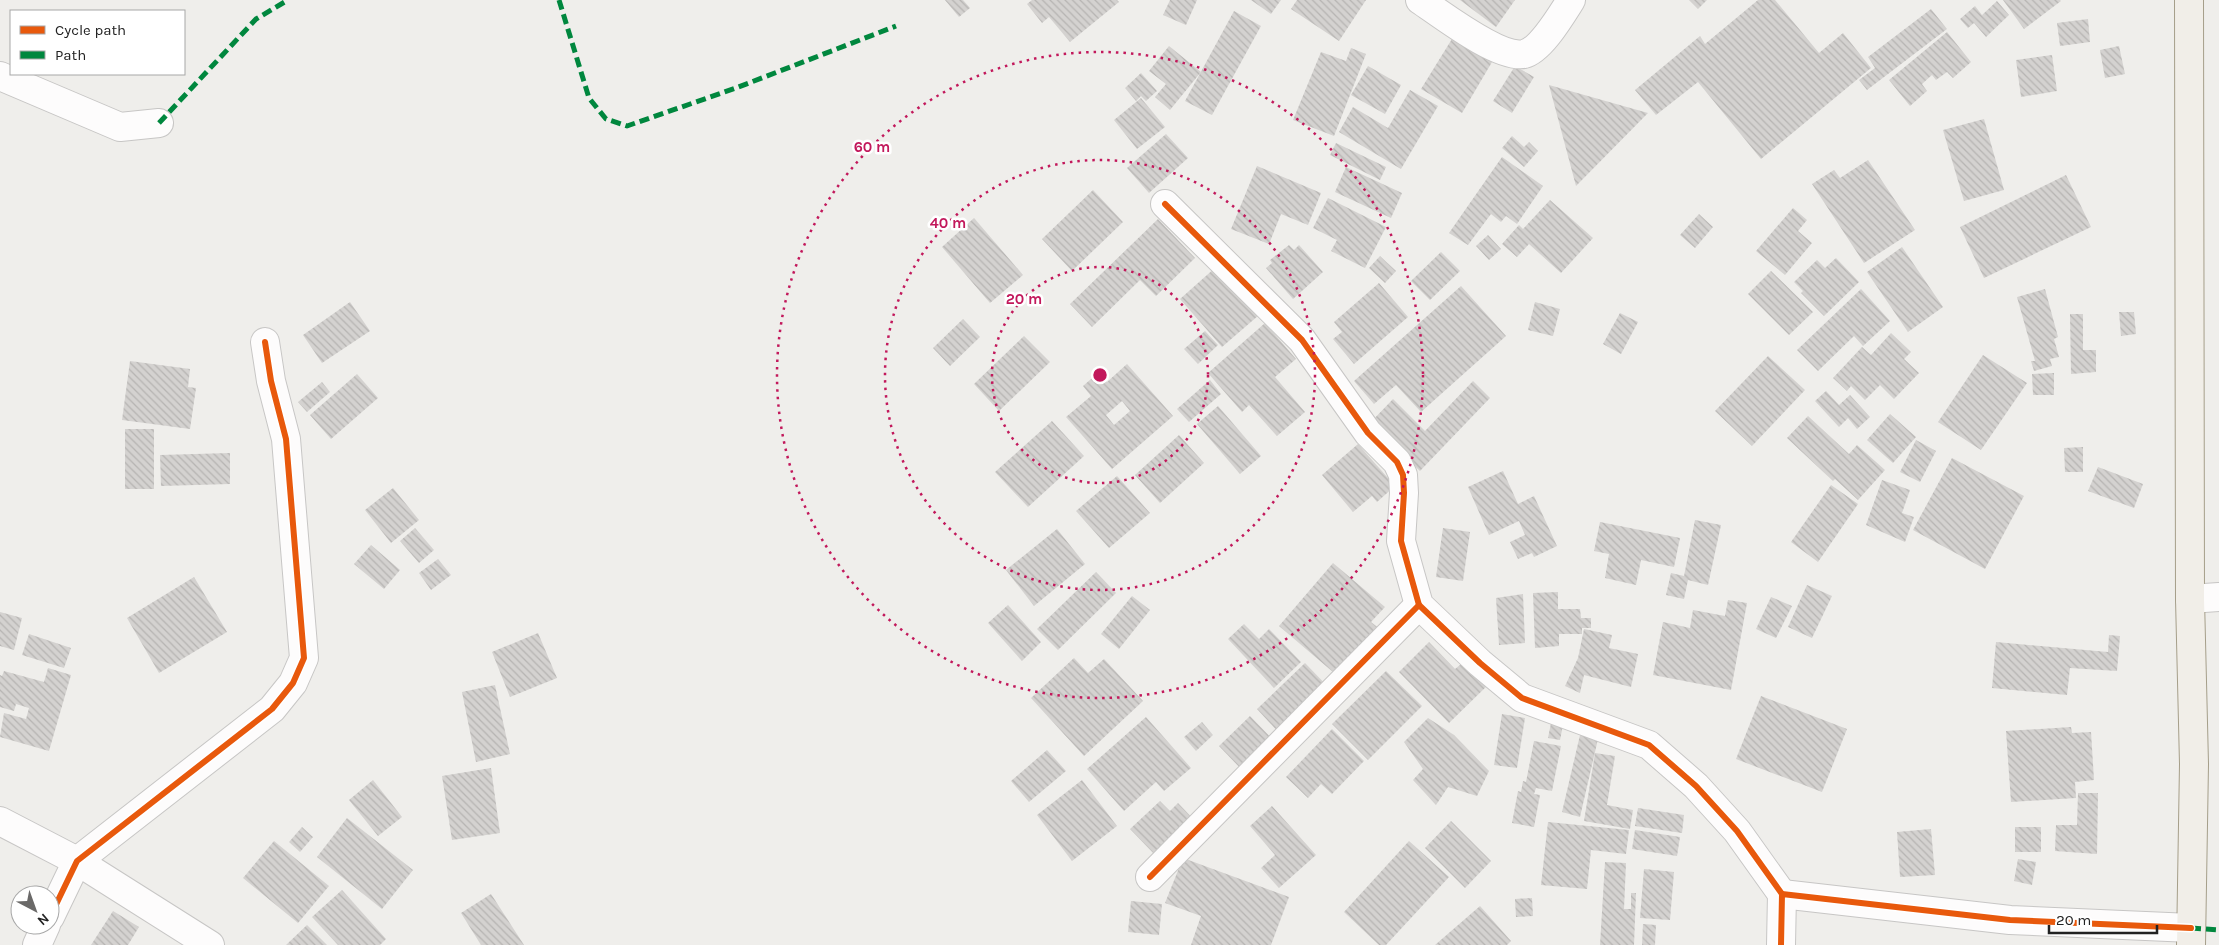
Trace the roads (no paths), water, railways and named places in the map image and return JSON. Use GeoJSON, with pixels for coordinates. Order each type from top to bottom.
{"type":"FeatureCollection","features":[{"type":"Feature","properties":{"kind":"main road"},"geometry":{"type":"LineString","coordinates":[[2189,0],[2190,599],[2194,764],[2191,936]]}},
{"type":"Feature","properties":{"kind":"street"},"geometry":{"type":"LineString","coordinates":[[1420,0],[1482,41],[1512,54],[1525,54],[1534,48],[1555,25],[1571,0]]}},
{"type":"Feature","properties":{"kind":"street"},"geometry":{"type":"LineString","coordinates":[[0,76],[120,127],[159,123]]}},
{"type":"Feature","properties":{"kind":"street"},"geometry":{"type":"LineString","coordinates":[[1165,204],[1302,340],[1368,433],[1397,462],[1403,475],[1404,493],[1401,541],[1419,605],[1480,663],[1522,698],[1649,745],[1696,786],[1737,831],[1782,894],[1781,945]]}},
{"type":"Feature","properties":{"kind":"street"},"geometry":{"type":"LineString","coordinates":[[60,896],[77,860],[272,709],[293,683],[304,658],[286,438],[271,381],[265,342]]}},
{"type":"Feature","properties":{"kind":"street"},"geometry":{"type":"LineString","coordinates":[[2190,599],[2219,597]]}},
{"type":"Feature","properties":{"kind":"street"},"geometry":{"type":"LineString","coordinates":[[1150,877],[1419,605]]}},
{"type":"Feature","properties":{"kind":"street"},"geometry":{"type":"LineString","coordinates":[[0,821],[77,860],[210,945]]}},
{"type":"Feature","properties":{"kind":"street"},"geometry":{"type":"LineString","coordinates":[[1782,894],[2010,920],[2191,936]]}}]}
